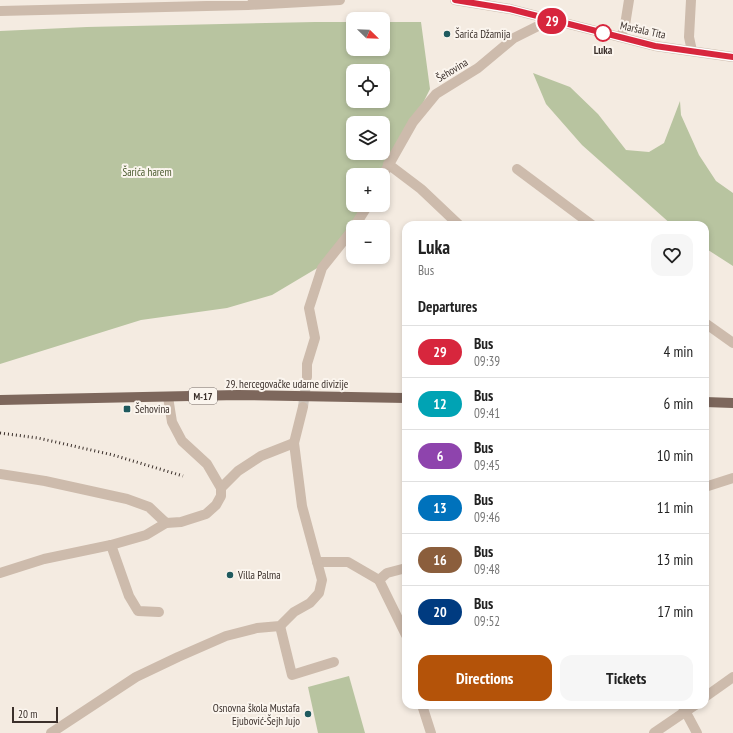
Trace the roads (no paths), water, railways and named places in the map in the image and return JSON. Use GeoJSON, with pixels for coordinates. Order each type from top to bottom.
{"type":"FeatureCollection","features":[{"type":"Feature","properties":{"kind":"main road","name":"29. hercegovačke udarne divizije"},"geometry":{"type":"LineString","coordinates":[[0,400],[238,395],[402,398]]}},
{"type":"Feature","properties":{"kind":"main road"},"geometry":{"type":"LineString","coordinates":[[709,402],[733,402]]}},
{"type":"Feature","properties":{"kind":"street"},"geometry":{"type":"LineString","coordinates":[[0,11],[248,5],[340,0]]}},
{"type":"Feature","properties":{"kind":"street","name":"Maršala Tita"},"geometry":{"type":"LineString","coordinates":[[455,0],[478,1],[655,46],[733,56]]}},
{"type":"Feature","properties":{"kind":"street"},"geometry":{"type":"LineString","coordinates":[[621,37],[625,25],[629,0]]}},
{"type":"Feature","properties":{"kind":"street"},"geometry":{"type":"LineString","coordinates":[[691,0],[689,37],[692,51]]}},
{"type":"Feature","properties":{"kind":"street","name":"Šehovina"},"geometry":{"type":"LineString","coordinates":[[386,168],[413,122],[436,94],[478,68],[514,38],[550,20]]}},
{"type":"Feature","properties":{"kind":"street"},"geometry":{"type":"LineString","coordinates":[[388,164],[420,189],[455,221]]}},
{"type":"Feature","properties":{"kind":"street"},"geometry":{"type":"LineString","coordinates":[[517,169],[587,221]]}},
{"type":"Feature","properties":{"kind":"street"},"geometry":{"type":"LineString","coordinates":[[307,377],[307,364],[315,338],[309,308],[322,268],[346,237]]}},
{"type":"Feature","properties":{"kind":"street"},"geometry":{"type":"LineString","coordinates":[[709,326],[733,343]]}},
{"type":"Feature","properties":{"kind":"street"},"geometry":{"type":"LineString","coordinates":[[0,573],[44,559],[111,545],[146,535],[166,523],[182,522],[206,514],[216,505],[221,496],[221,488],[207,464],[182,441],[172,422],[168,397]]}},
{"type":"Feature","properties":{"kind":"street"},"geometry":{"type":"LineString","coordinates":[[51,733],[136,677],[178,657],[226,636],[257,628],[280,626],[294,612],[310,603],[319,593],[322,580],[302,506],[294,443],[303,407]]}},
{"type":"Feature","properties":{"kind":"street"},"geometry":{"type":"LineString","coordinates":[[221,488],[238,471],[260,456],[294,443]]}},
{"type":"Feature","properties":{"kind":"street"},"geometry":{"type":"LineString","coordinates":[[0,474],[45,481],[127,499],[149,507],[166,523]]}},
{"type":"Feature","properties":{"kind":"street"},"geometry":{"type":"LineString","coordinates":[[709,487],[733,478]]}},
{"type":"Feature","properties":{"kind":"street"},"geometry":{"type":"LineString","coordinates":[[111,545],[129,596],[138,611],[159,612]]}},
{"type":"Feature","properties":{"kind":"street"},"geometry":{"type":"LineString","coordinates":[[317,562],[348,562],[379,580],[402,627]]}},
{"type":"Feature","properties":{"kind":"street"},"geometry":{"type":"LineString","coordinates":[[379,580],[387,574],[402,569]]}},
{"type":"Feature","properties":{"kind":"street"},"geometry":{"type":"LineString","coordinates":[[280,626],[292,675],[334,662]]}},
{"type":"Feature","properties":{"kind":"street"},"geometry":{"type":"LineString","coordinates":[[709,694],[733,677]]}},
{"type":"Feature","properties":{"kind":"street"},"geometry":{"type":"LineString","coordinates":[[423,709],[431,733]]}},
{"type":"Feature","properties":{"kind":"street"},"geometry":{"type":"LineString","coordinates":[[654,733],[684,709],[697,733]]}},
{"type":"Feature","properties":{"kind":"tunnel"},"geometry":{"type":"LineString","coordinates":[[303,407],[307,377]]}},
{"type":"Feature","properties":{"kind":"railway"},"geometry":{"type":"LineString","coordinates":[[0,433],[38,438],[113,455],[183,476]]}},
{"type":"Feature","properties":{"kind":"place","name":"Luka"},"geometry":{"type":"Point","coordinates":[603,33]}},
{"type":"Feature","properties":{"kind":"place","name":"Šarića Džamija"},"geometry":{"type":"Point","coordinates":[447,34]}},
{"type":"Feature","properties":{"kind":"place","name":"Šehovina"},"geometry":{"type":"Point","coordinates":[127,409]}},
{"type":"Feature","properties":{"kind":"place","name":"Villa Palma"},"geometry":{"type":"Point","coordinates":[230,575]}},
{"type":"Feature","properties":{"kind":"place","name":"Osnovna škola Mustafa Ejubović-Šejh Jujo"},"geometry":{"type":"Point","coordinates":[308,714]}},
{"type":"Feature","properties":{"kind":"park label","name":"Šarića harem"},"geometry":{"type":"Point","coordinates":[147,172]}}]}
